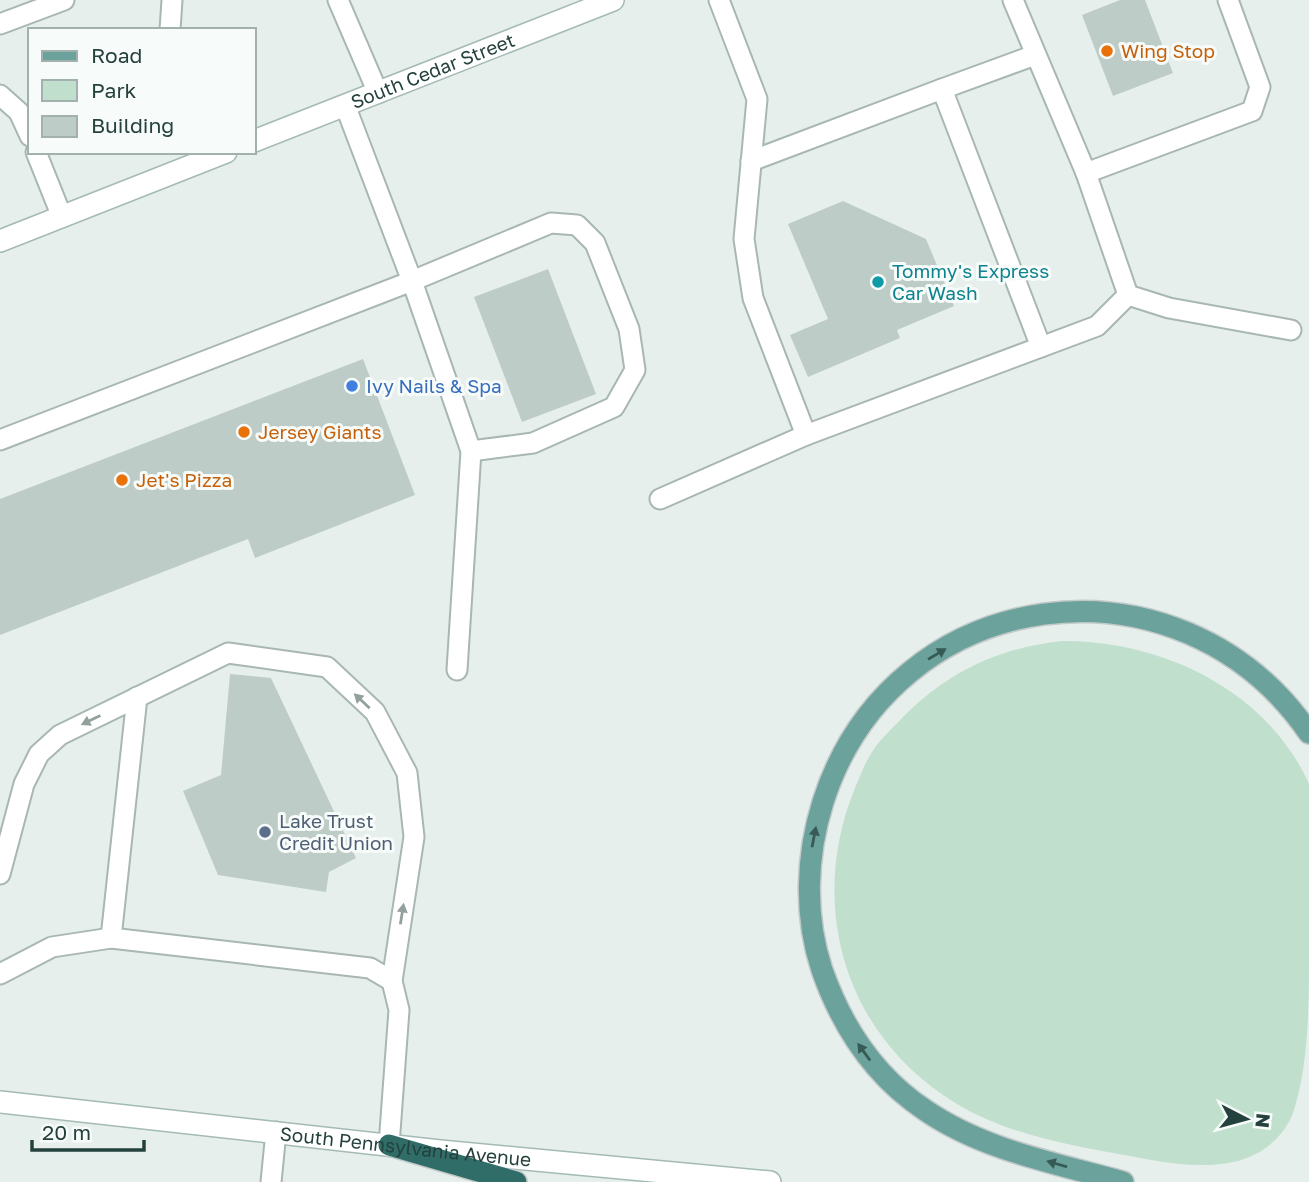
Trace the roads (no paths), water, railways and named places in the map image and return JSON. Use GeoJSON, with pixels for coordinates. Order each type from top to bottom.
{"type":"FeatureCollection","features":[{"type":"Feature","properties":{"kind":"highway"},"geometry":{"type":"LineString","coordinates":[[389,1144],[516,1182]]}},
{"type":"Feature","properties":{"kind":"main road","name":"South Cedar Street"},"geometry":{"type":"LineString","coordinates":[[256,140],[613,0]]}},
{"type":"Feature","properties":{"kind":"main road"},"geometry":{"type":"LineString","coordinates":[[0,241],[214,154]]}},
{"type":"Feature","properties":{"kind":"main road"},"geometry":{"type":"LineString","coordinates":[[1123,1182],[1018,1153],[959,1130],[910,1100],[885,1077],[859,1046],[836,1006],[817,955],[811,922],[810,861],[818,816],[830,781],[855,732],[877,704],[906,676],[966,638],[1014,620],[1048,612],[1117,613],[1159,622],[1196,637],[1227,654],[1258,678],[1290,709],[1309,733]]}},
{"type":"Feature","properties":{"kind":"main road","name":"South Pennsylvania Avenue"},"geometry":{"type":"LineString","coordinates":[[0,1102],[770,1182]]}},
{"type":"Feature","properties":{"kind":"lane"},"geometry":{"type":"LineString","coordinates":[[0,24],[64,0]]}},
{"type":"Feature","properties":{"kind":"lane"},"geometry":{"type":"LineString","coordinates":[[170,28],[172,0]]}},
{"type":"Feature","properties":{"kind":"lane"},"geometry":{"type":"LineString","coordinates":[[338,0],[377,93]]}},
{"type":"Feature","properties":{"kind":"lane"},"geometry":{"type":"LineString","coordinates":[[719,0],[757,99],[744,239],[753,298],[806,435]]}},
{"type":"Feature","properties":{"kind":"lane"},"geometry":{"type":"LineString","coordinates":[[1013,0],[1086,173],[1128,295]]}},
{"type":"Feature","properties":{"kind":"lane"},"geometry":{"type":"LineString","coordinates":[[1086,173],[1252,111],[1260,87],[1228,0]]}},
{"type":"Feature","properties":{"kind":"lane"},"geometry":{"type":"LineString","coordinates":[[751,161],[1035,55]]}},
{"type":"Feature","properties":{"kind":"lane"},"geometry":{"type":"LineString","coordinates":[[942,89],[1041,347]]}},
{"type":"Feature","properties":{"kind":"lane"},"geometry":{"type":"LineString","coordinates":[[0,94],[19,112],[28,132]]}},
{"type":"Feature","properties":{"kind":"lane"},"geometry":{"type":"LineString","coordinates":[[345,105],[412,281],[471,451],[457,670]]}},
{"type":"Feature","properties":{"kind":"lane"},"geometry":{"type":"LineString","coordinates":[[37,154],[62,217]]}},
{"type":"Feature","properties":{"kind":"lane"},"geometry":{"type":"LineString","coordinates":[[0,440],[412,281],[551,223],[577,225],[595,243],[629,328],[635,370],[614,407],[533,443],[471,451]]}},
{"type":"Feature","properties":{"kind":"lane"},"geometry":{"type":"LineString","coordinates":[[660,499],[806,435],[1097,326],[1128,295]]}},
{"type":"Feature","properties":{"kind":"lane"},"geometry":{"type":"LineString","coordinates":[[1128,295],[1168,308],[1291,330]]}},
{"type":"Feature","properties":{"kind":"lane"},"geometry":{"type":"LineString","coordinates":[[0,874],[24,784],[39,754],[60,735],[228,653],[327,667],[375,712],[407,773],[414,837],[392,981],[398,1010],[389,1144]]}},
{"type":"Feature","properties":{"kind":"lane"},"geometry":{"type":"LineString","coordinates":[[111,938],[137,697]]}},
{"type":"Feature","properties":{"kind":"lane"},"geometry":{"type":"LineString","coordinates":[[0,974],[52,947],[111,938],[370,968],[392,981]]}},
{"type":"Feature","properties":{"kind":"lane"},"geometry":{"type":"LineString","coordinates":[[271,1182],[276,1132]]}},
{"type":"Feature","properties":{"kind":"place","name":"Wing Stop"},"geometry":{"type":"Point","coordinates":[1107,51]}},
{"type":"Feature","properties":{"kind":"place","name":"Tommy's Express Car Wash"},"geometry":{"type":"Point","coordinates":[878,282]}},
{"type":"Feature","properties":{"kind":"place","name":"Ivy Nails & Spa"},"geometry":{"type":"Point","coordinates":[352,386]}},
{"type":"Feature","properties":{"kind":"place","name":"Jersey Giants"},"geometry":{"type":"Point","coordinates":[244,432]}},
{"type":"Feature","properties":{"kind":"place","name":"Jet's Pizza"},"geometry":{"type":"Point","coordinates":[122,480]}},
{"type":"Feature","properties":{"kind":"place","name":"Lake Trust Credit Union"},"geometry":{"type":"Point","coordinates":[265,832]}}]}
